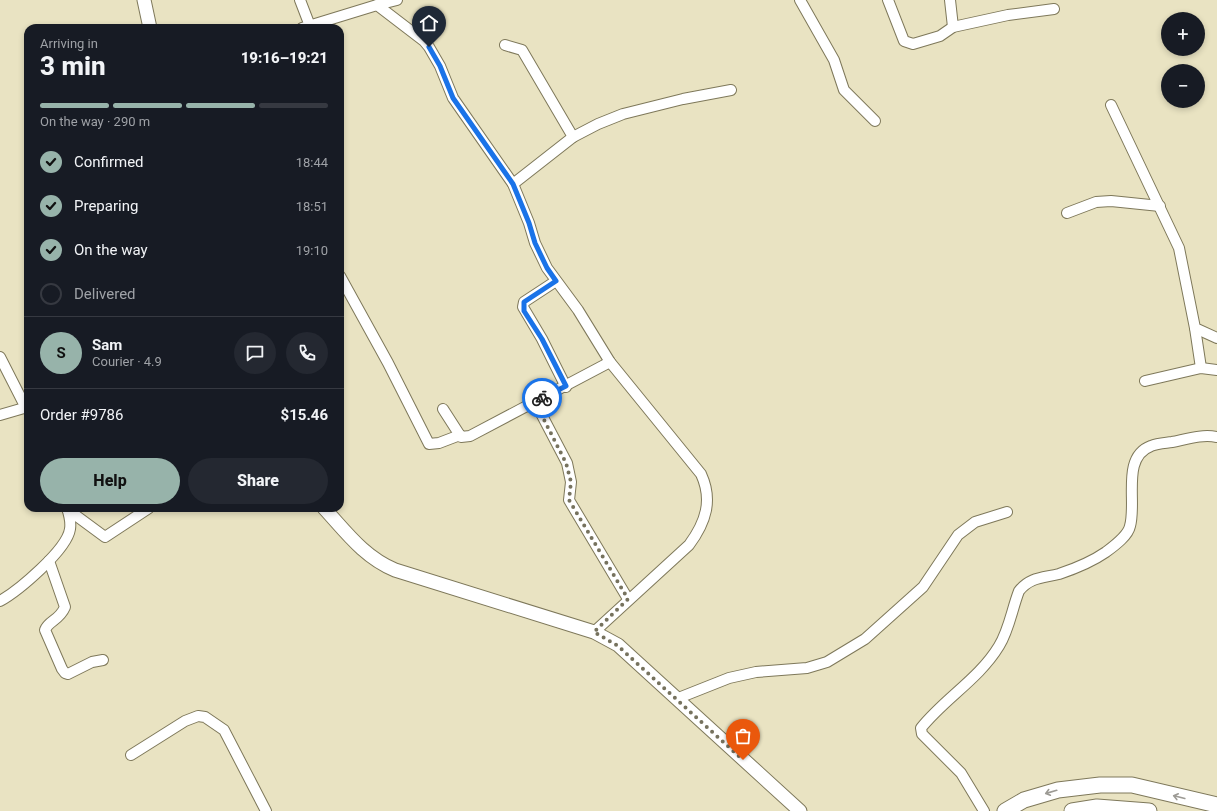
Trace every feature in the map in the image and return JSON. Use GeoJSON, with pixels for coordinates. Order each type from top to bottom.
{"type":"FeatureCollection","features":[{"type":"Feature","properties":{"kind":"main road"},"geometry":{"type":"LineString","coordinates":[[1005,811],[1024,800],[1058,790],[1100,785],[1132,785],[1217,805]]}},
{"type":"Feature","properties":{"kind":"main road"},"geometry":{"type":"LineString","coordinates":[[1072,811],[1097,807],[1149,811]]}},
{"type":"Feature","properties":{"kind":"street"},"geometry":{"type":"LineString","coordinates":[[144,0],[149,24]]}},
{"type":"Feature","properties":{"kind":"street"},"geometry":{"type":"LineString","coordinates":[[300,0],[305,24]]}},
{"type":"Feature","properties":{"kind":"street"},"geometry":{"type":"LineString","coordinates":[[316,24],[397,0]]}},
{"type":"Feature","properties":{"kind":"street"},"geometry":{"type":"LineString","coordinates":[[800,0],[834,60],[844,90],[875,121]]}},
{"type":"Feature","properties":{"kind":"street"},"geometry":{"type":"LineString","coordinates":[[888,0],[904,42],[913,44],[940,36],[953,27],[1008,15],[1054,9]]}},
{"type":"Feature","properties":{"kind":"street"},"geometry":{"type":"LineString","coordinates":[[950,0],[953,27]]}},
{"type":"Feature","properties":{"kind":"street"},"geometry":{"type":"LineString","coordinates":[[377,5],[424,41],[429,47],[440,66],[453,98],[513,184],[529,223],[535,243],[547,268],[578,310],[610,362],[701,474],[708,492],[705,517],[690,545],[628,599],[594,632]]}},
{"type":"Feature","properties":{"kind":"street"},"geometry":{"type":"LineString","coordinates":[[505,45],[522,50],[573,137]]}},
{"type":"Feature","properties":{"kind":"street"},"geometry":{"type":"LineString","coordinates":[[513,184],[573,137],[598,124],[623,114],[698,96],[731,90]]}},
{"type":"Feature","properties":{"kind":"street"},"geometry":{"type":"LineString","coordinates":[[1111,105],[1179,248],[1195,328],[1201,368]]}},
{"type":"Feature","properties":{"kind":"street"},"geometry":{"type":"LineString","coordinates":[[1067,213],[1096,202],[1111,201],[1160,206]]}},
{"type":"Feature","properties":{"kind":"street"},"geometry":{"type":"LineString","coordinates":[[556,281],[524,302],[523,308],[542,339],[566,386]]}},
{"type":"Feature","properties":{"kind":"street"},"geometry":{"type":"LineString","coordinates":[[344,283],[388,363],[429,444],[439,444],[460,435],[462,437],[475,434],[610,362]]}},
{"type":"Feature","properties":{"kind":"street"},"geometry":{"type":"LineString","coordinates":[[1195,328],[1217,338]]}},
{"type":"Feature","properties":{"kind":"street"},"geometry":{"type":"LineString","coordinates":[[0,357],[24,402]]}},
{"type":"Feature","properties":{"kind":"street"},"geometry":{"type":"LineString","coordinates":[[1145,381],[1201,368],[1217,370]]}},
{"type":"Feature","properties":{"kind":"street"},"geometry":{"type":"LineString","coordinates":[[535,402],[566,463],[571,482],[569,500],[628,599]]}},
{"type":"Feature","properties":{"kind":"street"},"geometry":{"type":"LineString","coordinates":[[0,415],[12,410],[24,408]]}},
{"type":"Feature","properties":{"kind":"street"},"geometry":{"type":"LineString","coordinates":[[443,409],[460,435]]}},
{"type":"Feature","properties":{"kind":"street"},"geometry":{"type":"LineString","coordinates":[[984,811],[961,773],[922,734],[921,728],[972,680],[989,660],[1005,634],[1019,591],[1024,585],[1038,578],[1071,570],[1105,553],[1122,538],[1130,527],[1133,502],[1133,472],[1140,453],[1151,446],[1201,436],[1217,437]]}},
{"type":"Feature","properties":{"kind":"street"},"geometry":{"type":"LineString","coordinates":[[0,601],[49,561],[67,539],[70,530],[68,512]]}},
{"type":"Feature","properties":{"kind":"street"},"geometry":{"type":"LineString","coordinates":[[72,512],[105,537],[143,512]]}},
{"type":"Feature","properties":{"kind":"street"},"geometry":{"type":"LineString","coordinates":[[328,512],[367,555],[379,564],[594,632],[618,646],[800,811]]}},
{"type":"Feature","properties":{"kind":"street"},"geometry":{"type":"LineString","coordinates":[[676,699],[729,678],[756,672],[806,668],[827,662],[865,639],[923,587],[958,535],[975,522],[1007,512]]}},
{"type":"Feature","properties":{"kind":"street"},"geometry":{"type":"LineString","coordinates":[[49,561],[65,607],[61,616],[47,626],[45,630],[62,669],[68,674],[92,662],[103,660]]}},
{"type":"Feature","properties":{"kind":"street"},"geometry":{"type":"LineString","coordinates":[[131,755],[184,721],[198,716],[205,717],[224,730],[266,811]]}},
{"type":"Feature","properties":{"kind":"way so far"},"geometry":{"type":"LineString","coordinates":[[542,398],[535,402],[570,472],[571,482],[568,496],[569,500],[628,599],[594,632],[618,646],[743,760]]}},
{"type":"Feature","properties":{"kind":"route"},"geometry":{"type":"LineString","coordinates":[[429,47],[440,66],[453,98],[513,184],[529,223],[535,243],[547,268],[556,281],[524,302],[523,305],[524,311],[542,339],[566,386],[542,398]]}}]}
